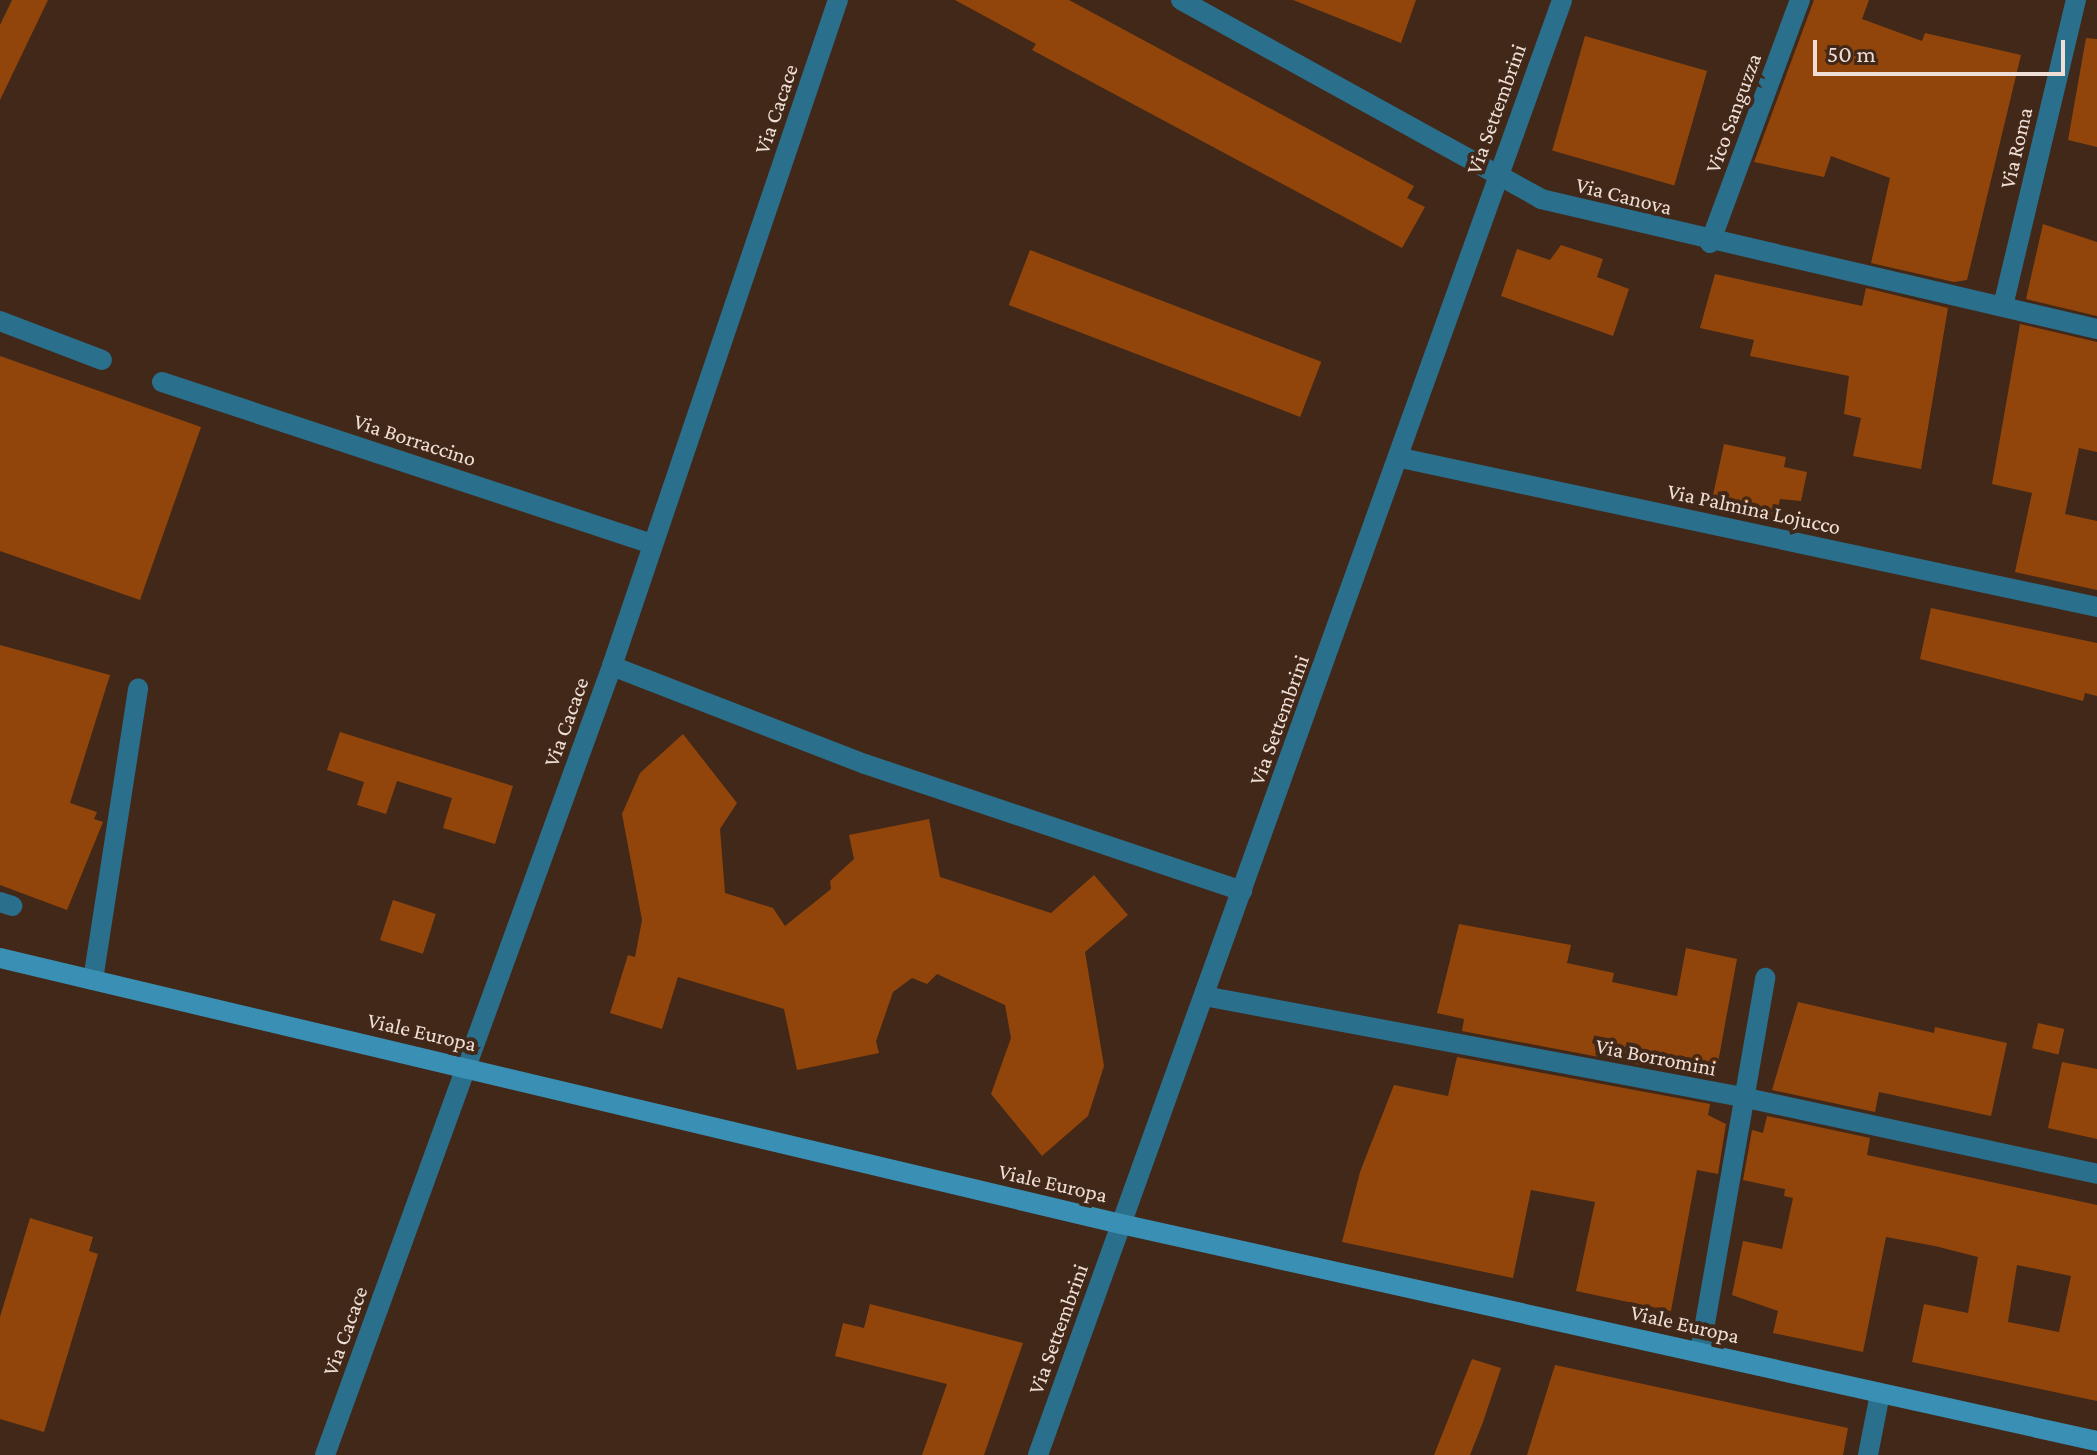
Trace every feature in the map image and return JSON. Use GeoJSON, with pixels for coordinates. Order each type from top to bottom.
{"type":"FeatureCollection","features":[{"type":"Feature","properties":{"kind":"street","name":"Via Cacace"},"geometry":{"type":"LineString","coordinates":[[325,1455],[612,666],[838,0]]}},
{"type":"Feature","properties":{"kind":"street","name":"Via Canova"},"geometry":{"type":"LineString","coordinates":[[1181,0],[1498,172],[1541,199],[1710,243],[2097,329]]}},
{"type":"Feature","properties":{"kind":"street","name":"Via Settembrini"},"geometry":{"type":"LineString","coordinates":[[1038,1455],[1401,458],[1498,172],[1562,0]]}},
{"type":"Feature","properties":{"kind":"street","name":"Vico Sanguzza"},"geometry":{"type":"LineString","coordinates":[[1710,243],[1800,0]]}},
{"type":"Feature","properties":{"kind":"street","name":"Via Roma"},"geometry":{"type":"LineString","coordinates":[[2003,306],[2076,0]]}},
{"type":"Feature","properties":{"kind":"street"},"geometry":{"type":"LineString","coordinates":[[0,321],[102,360]]}},
{"type":"Feature","properties":{"kind":"street","name":"Via Borraccino"},"geometry":{"type":"LineString","coordinates":[[162,382],[652,544]]}},
{"type":"Feature","properties":{"kind":"street","name":"Via Palmina Lojucco"},"geometry":{"type":"LineString","coordinates":[[1401,458],[2097,607]]}},
{"type":"Feature","properties":{"kind":"street"},"geometry":{"type":"LineString","coordinates":[[612,666],[865,764],[1242,891]]}},
{"type":"Feature","properties":{"kind":"street"},"geometry":{"type":"LineString","coordinates":[[93,980],[138,688]]}},
{"type":"Feature","properties":{"kind":"street","name":"Viale Europa"},"geometry":{"type":"LineString","coordinates":[[0,958],[1121,1224],[2097,1441]]}},
{"type":"Feature","properties":{"kind":"street"},"geometry":{"type":"LineString","coordinates":[[1700,1352],[1765,978]]}},
{"type":"Feature","properties":{"kind":"street","name":"Via Borromini"},"geometry":{"type":"LineString","coordinates":[[1204,996],[1742,1097],[2097,1174]]}},
{"type":"Feature","properties":{"kind":"street"},"geometry":{"type":"LineString","coordinates":[[1868,1455],[1880,1394]]}},
{"type":"Feature","properties":{"kind":"building"},"geometry":{"type":"Polygon","coordinates":[[[12,0],[48,0],[0,100],[0,25],[12,0]]]}},
{"type":"Feature","properties":{"kind":"building"},"geometry":{"type":"Polygon","coordinates":[[[955,0],[1069,0],[1414,186],[1407,198],[1425,207],[1402,248],[1032,50],[1036,44],[955,0]]]}},
{"type":"Feature","properties":{"kind":"building"},"geometry":{"type":"Polygon","coordinates":[[[1293,0],[1416,0],[1401,43],[1293,0]]]}},
{"type":"Feature","properties":{"kind":"building"},"geometry":{"type":"Polygon","coordinates":[[[1814,0],[1869,0],[1862,19],[1922,41],[1925,33],[2021,55],[1967,280],[1954,282],[1871,263],[1890,178],[1831,156],[1824,177],[1754,162],[1814,0]]]}},
{"type":"Feature","properties":{"kind":"building"},"geometry":{"type":"Polygon","coordinates":[[[1585,36],[1707,71],[1674,185],[1552,150],[1585,36]]]}},
{"type":"Feature","properties":{"kind":"building"},"geometry":{"type":"Polygon","coordinates":[[[2086,38],[2097,39],[2097,147],[2068,140],[2086,38]]]}},
{"type":"Feature","properties":{"kind":"building"},"geometry":{"type":"Polygon","coordinates":[[[2043,224],[2097,242],[2097,316],[2026,299],[2043,224]]]}},
{"type":"Feature","properties":{"kind":"building"},"geometry":{"type":"Polygon","coordinates":[[[1561,245],[1603,259],[1597,277],[1629,289],[1613,336],[1501,296],[1517,249],[1550,260],[1561,245]]]}},
{"type":"Feature","properties":{"kind":"building"},"geometry":{"type":"Polygon","coordinates":[[[1030,250],[1321,362],[1300,417],[1009,305],[1030,250]]]}},
{"type":"Feature","properties":{"kind":"building"},"geometry":{"type":"Polygon","coordinates":[[[1715,274],[1862,306],[1866,288],[1948,308],[1921,469],[1853,456],[1861,418],[1844,414],[1849,376],[1750,356],[1754,340],[1700,328],[1715,274]]]}},
{"type":"Feature","properties":{"kind":"building"},"geometry":{"type":"Polygon","coordinates":[[[2020,324],[2097,342],[2097,452],[2079,448],[2065,514],[2097,521],[2097,590],[2015,572],[2032,493],[1992,484],[2020,324]]]}},
{"type":"Feature","properties":{"kind":"building"},"geometry":{"type":"Polygon","coordinates":[[[0,356],[201,427],[140,600],[0,551],[0,356]]]}},
{"type":"Feature","properties":{"kind":"building"},"geometry":{"type":"Polygon","coordinates":[[[1724,444],[1786,457],[1784,467],[1807,472],[1801,501],[1780,499],[1775,522],[1710,509],[1724,444]]]}},
{"type":"Feature","properties":{"kind":"building"},"geometry":{"type":"Polygon","coordinates":[[[1931,608],[2097,643],[2097,696],[2085,693],[2083,701],[1920,659],[1931,608]]]}},
{"type":"Feature","properties":{"kind":"building"},"geometry":{"type":"Polygon","coordinates":[[[0,645],[110,675],[70,803],[97,812],[94,819],[103,822],[67,910],[0,885],[0,645]]]}},
{"type":"Feature","properties":{"kind":"building"},"geometry":{"type":"Polygon","coordinates":[[[340,732],[513,786],[495,844],[443,828],[452,798],[397,781],[386,814],[357,805],[364,782],[327,770],[340,732]]]}},
{"type":"Feature","properties":{"kind":"building"},"geometry":{"type":"Polygon","coordinates":[[[683,734],[737,803],[720,829],[725,893],[773,908],[785,926],[831,889],[830,881],[854,859],[849,835],[929,819],[940,877],[1051,913],[1094,875],[1128,915],[1085,952],[1104,1066],[1088,1116],[1042,1156],[991,1094],[1011,1038],[1005,1005],[937,974],[927,984],[912,978],[893,992],[876,1041],[879,1053],[797,1070],[784,1009],[678,977],[662,1029],[610,1013],[628,955],[635,957],[642,920],[622,814],[640,773],[683,734]]]}},
{"type":"Feature","properties":{"kind":"building"},"geometry":{"type":"Polygon","coordinates":[[[393,900],[436,914],[423,954],[380,940],[393,900]]]}},
{"type":"Feature","properties":{"kind":"building"},"geometry":{"type":"Polygon","coordinates":[[[1459,924],[1571,945],[1567,963],[1614,973],[1612,982],[1677,996],[1686,948],[1737,959],[1715,1079],[1462,1031],[1464,1019],[1437,1013],[1459,924]]]}},
{"type":"Feature","properties":{"kind":"building"},"geometry":{"type":"Polygon","coordinates":[[[1798,1002],[1934,1033],[1935,1027],[2007,1043],[1991,1116],[1879,1092],[1875,1112],[1772,1090],[1798,1002]]]}},
{"type":"Feature","properties":{"kind":"building"},"geometry":{"type":"Polygon","coordinates":[[[2038,1023],[2064,1029],[2058,1054],[2032,1048],[2038,1023]]]}},
{"type":"Feature","properties":{"kind":"building"},"geometry":{"type":"Polygon","coordinates":[[[1457,1057],[1710,1104],[1708,1115],[1726,1124],[1718,1174],[1697,1170],[1671,1311],[1576,1291],[1595,1202],[1531,1190],[1513,1278],[1342,1242],[1360,1172],[1394,1085],[1448,1096],[1457,1057]]]}},
{"type":"Feature","properties":{"kind":"building"},"geometry":{"type":"Polygon","coordinates":[[[2062,1062],[2097,1069],[2097,1139],[2048,1128],[2062,1062]]]}},
{"type":"Feature","properties":{"kind":"building"},"geometry":{"type":"Polygon","coordinates":[[[1767,1116],[1870,1138],[1867,1155],[2097,1205],[2097,1401],[1912,1362],[1924,1304],[1968,1313],[1978,1257],[1935,1246],[1886,1237],[1863,1352],[1773,1333],[1778,1311],[1732,1295],[1743,1241],[1782,1249],[1793,1198],[1784,1196],[1785,1189],[1743,1180],[1752,1130],[1763,1133],[1767,1116]],[[2017,1265],[2008,1322],[2059,1332],[2071,1276],[2017,1265]]]}},
{"type":"Feature","properties":{"kind":"building"},"geometry":{"type":"Polygon","coordinates":[[[30,1218],[93,1237],[89,1251],[98,1254],[44,1432],[0,1419],[0,1317],[30,1218]]]}},
{"type":"Feature","properties":{"kind":"building"},"geometry":{"type":"Polygon","coordinates":[[[870,1304],[1023,1343],[984,1455],[922,1455],[947,1384],[835,1356],[843,1323],[864,1328],[870,1304]]]}},
{"type":"Feature","properties":{"kind":"building"},"geometry":{"type":"Polygon","coordinates":[[[1472,1359],[1501,1368],[1470,1455],[1434,1455],[1472,1359]]]}},
{"type":"Feature","properties":{"kind":"building"},"geometry":{"type":"Polygon","coordinates":[[[1555,1365],[1848,1428],[1843,1455],[1527,1455],[1555,1365]]]}}]}
